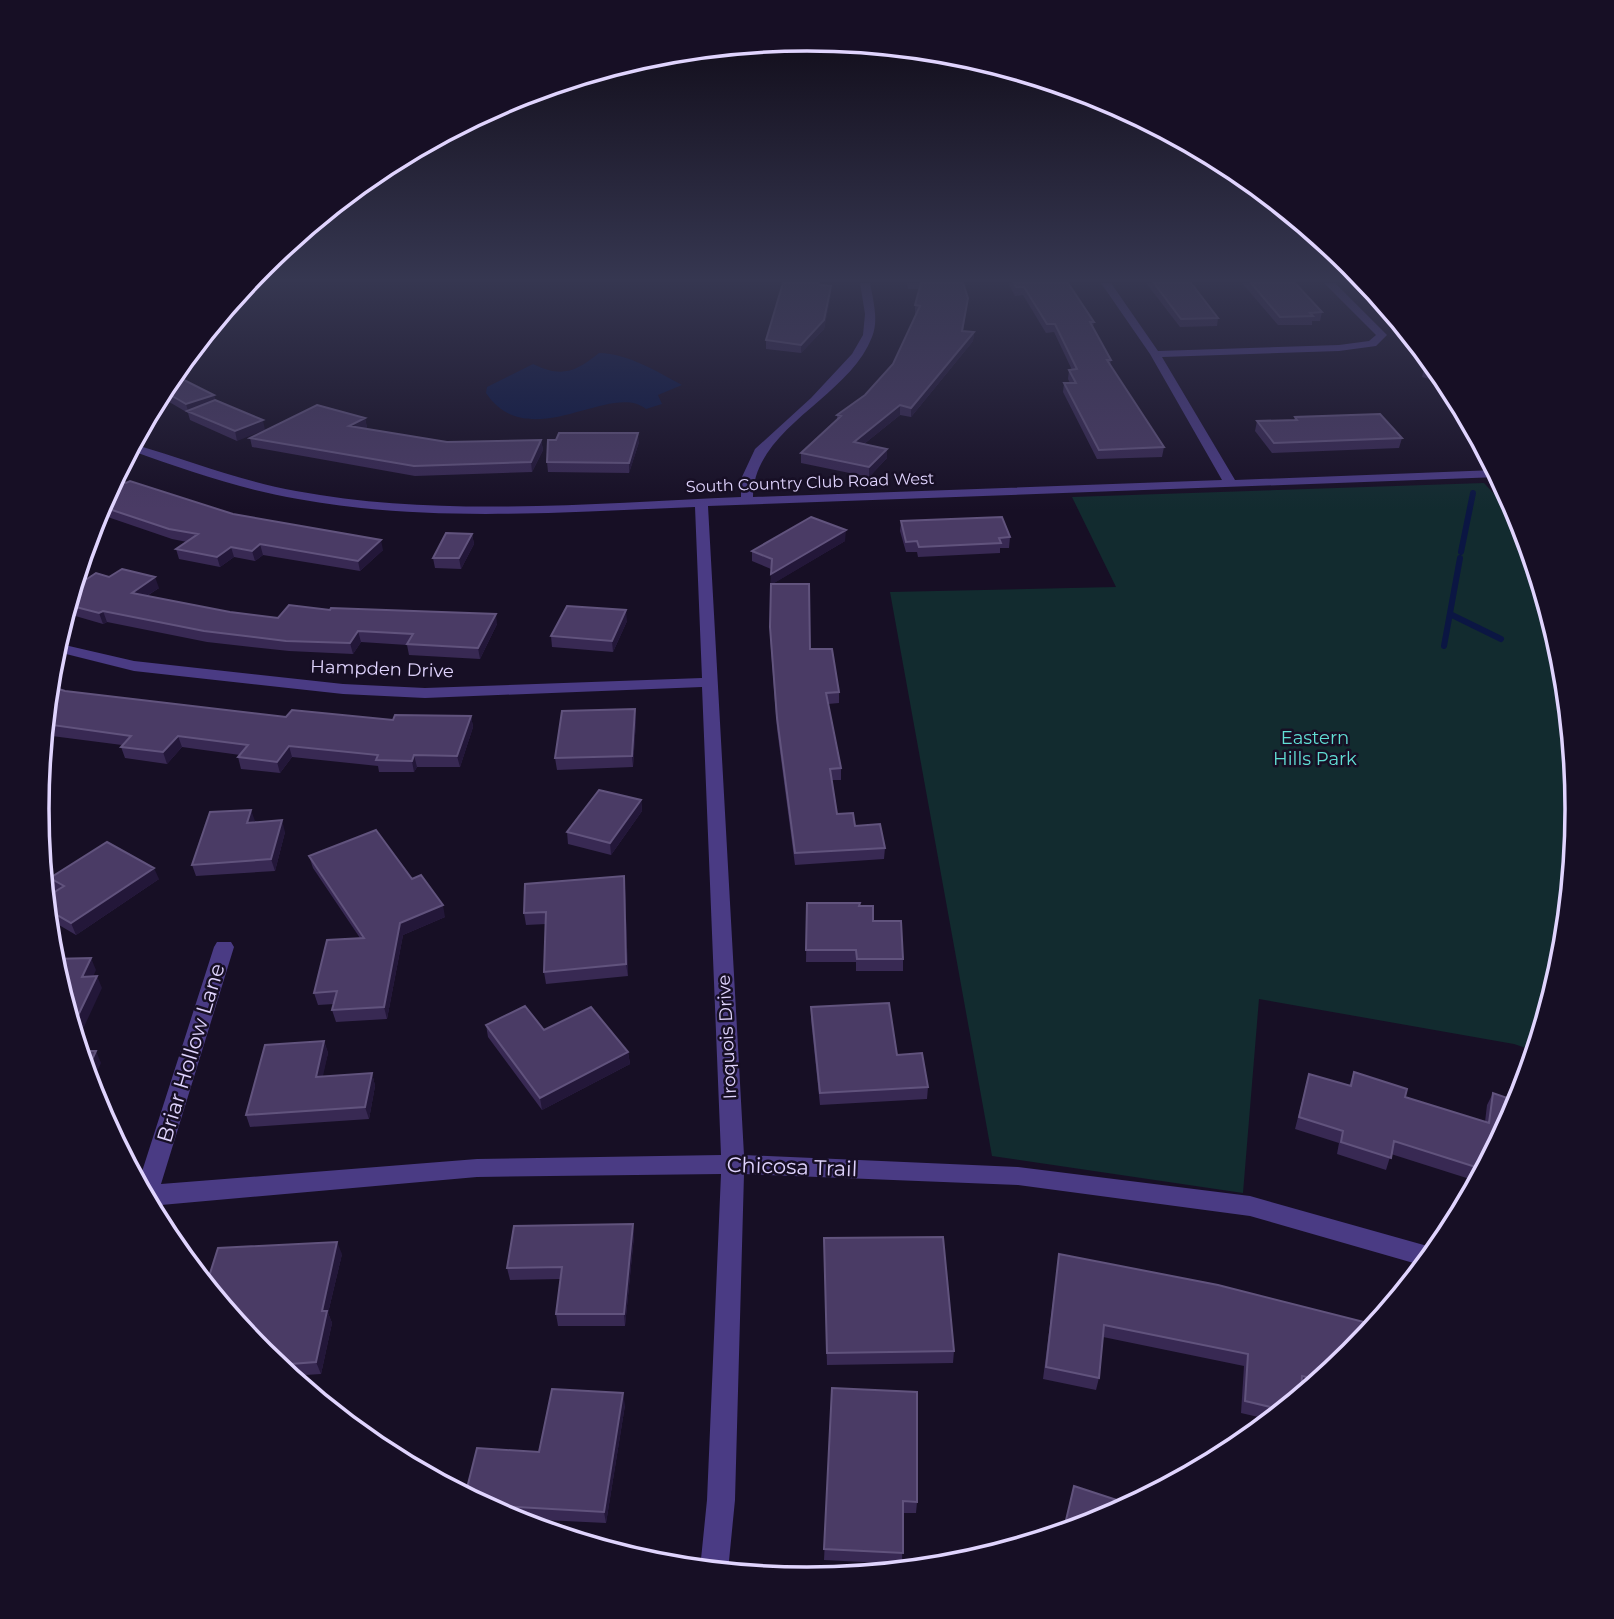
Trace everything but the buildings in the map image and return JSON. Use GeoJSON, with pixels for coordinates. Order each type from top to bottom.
{"type":"FeatureCollection","features":[{"type":"Feature","properties":{"kind":"street"},"geometry":{"type":"LineString","coordinates":[[747,501],[747,479],[759,452],[815,400],[854,359]]}},
{"type":"Feature","properties":{"kind":"street"},"geometry":{"type":"LineString","coordinates":[[1158,359],[1231,484]]}},
{"type":"Feature","properties":{"kind":"street","name":"South Country Club Road West"},"geometry":{"type":"LineString","coordinates":[[140,450],[246,484],[322,499],[406,507],[502,510],[1487,474]]}},
{"type":"Feature","properties":{"kind":"street","name":"Iroquois Drive"},"geometry":{"type":"LineString","coordinates":[[701,503],[733,1164],[721,1500],[715,1562]]}},
{"type":"Feature","properties":{"kind":"street","name":"Hampden Drive"},"geometry":{"type":"LineString","coordinates":[[67,650],[134,666],[343,689],[425,693],[710,682]]}},
{"type":"Feature","properties":{"kind":"street","name":"Briar Hollow Lane"},"geometry":{"type":"LineString","coordinates":[[149,1184],[224,947]]}},
{"type":"Feature","properties":{"kind":"street","name":"Chicosa Trail"},"geometry":{"type":"LineString","coordinates":[[155,1195],[477,1168],[733,1164],[1018,1176],[1250,1206],[1420,1254]]}},
{"type":"Feature","properties":{"kind":"green space","name":"Eastern Hills Park"},"geometry":{"type":"Polygon","coordinates":[[[1484,483],[1497,498],[1507,519],[1539,613],[1559,711],[1565,810],[1559,908],[1539,1006],[1526,1048],[1259,999],[1243,1193],[992,1156],[890,592],[1116,587],[1072,497],[1484,483]]]}},
{"type":"Feature","properties":{"kind":"shaded area"},"geometry":{"type":"Polygon","coordinates":[[[592,359],[628,359],[682,385],[658,395],[662,404],[646,409],[631,403],[612,403],[546,419],[524,418],[504,411],[486,393],[487,387],[533,364],[560,372],[583,365],[592,359]]]}},
{"type":"Feature","properties":{"kind":"waterway"},"geometry":{"type":"LineString","coordinates":[[1461,552],[1473,493]]}},
{"type":"Feature","properties":{"kind":"waterway"},"geometry":{"type":"LineString","coordinates":[[1444,646],[1460,558]]}},
{"type":"Feature","properties":{"kind":"waterway"},"geometry":{"type":"LineString","coordinates":[[1450,614],[1501,639]]}}]}
